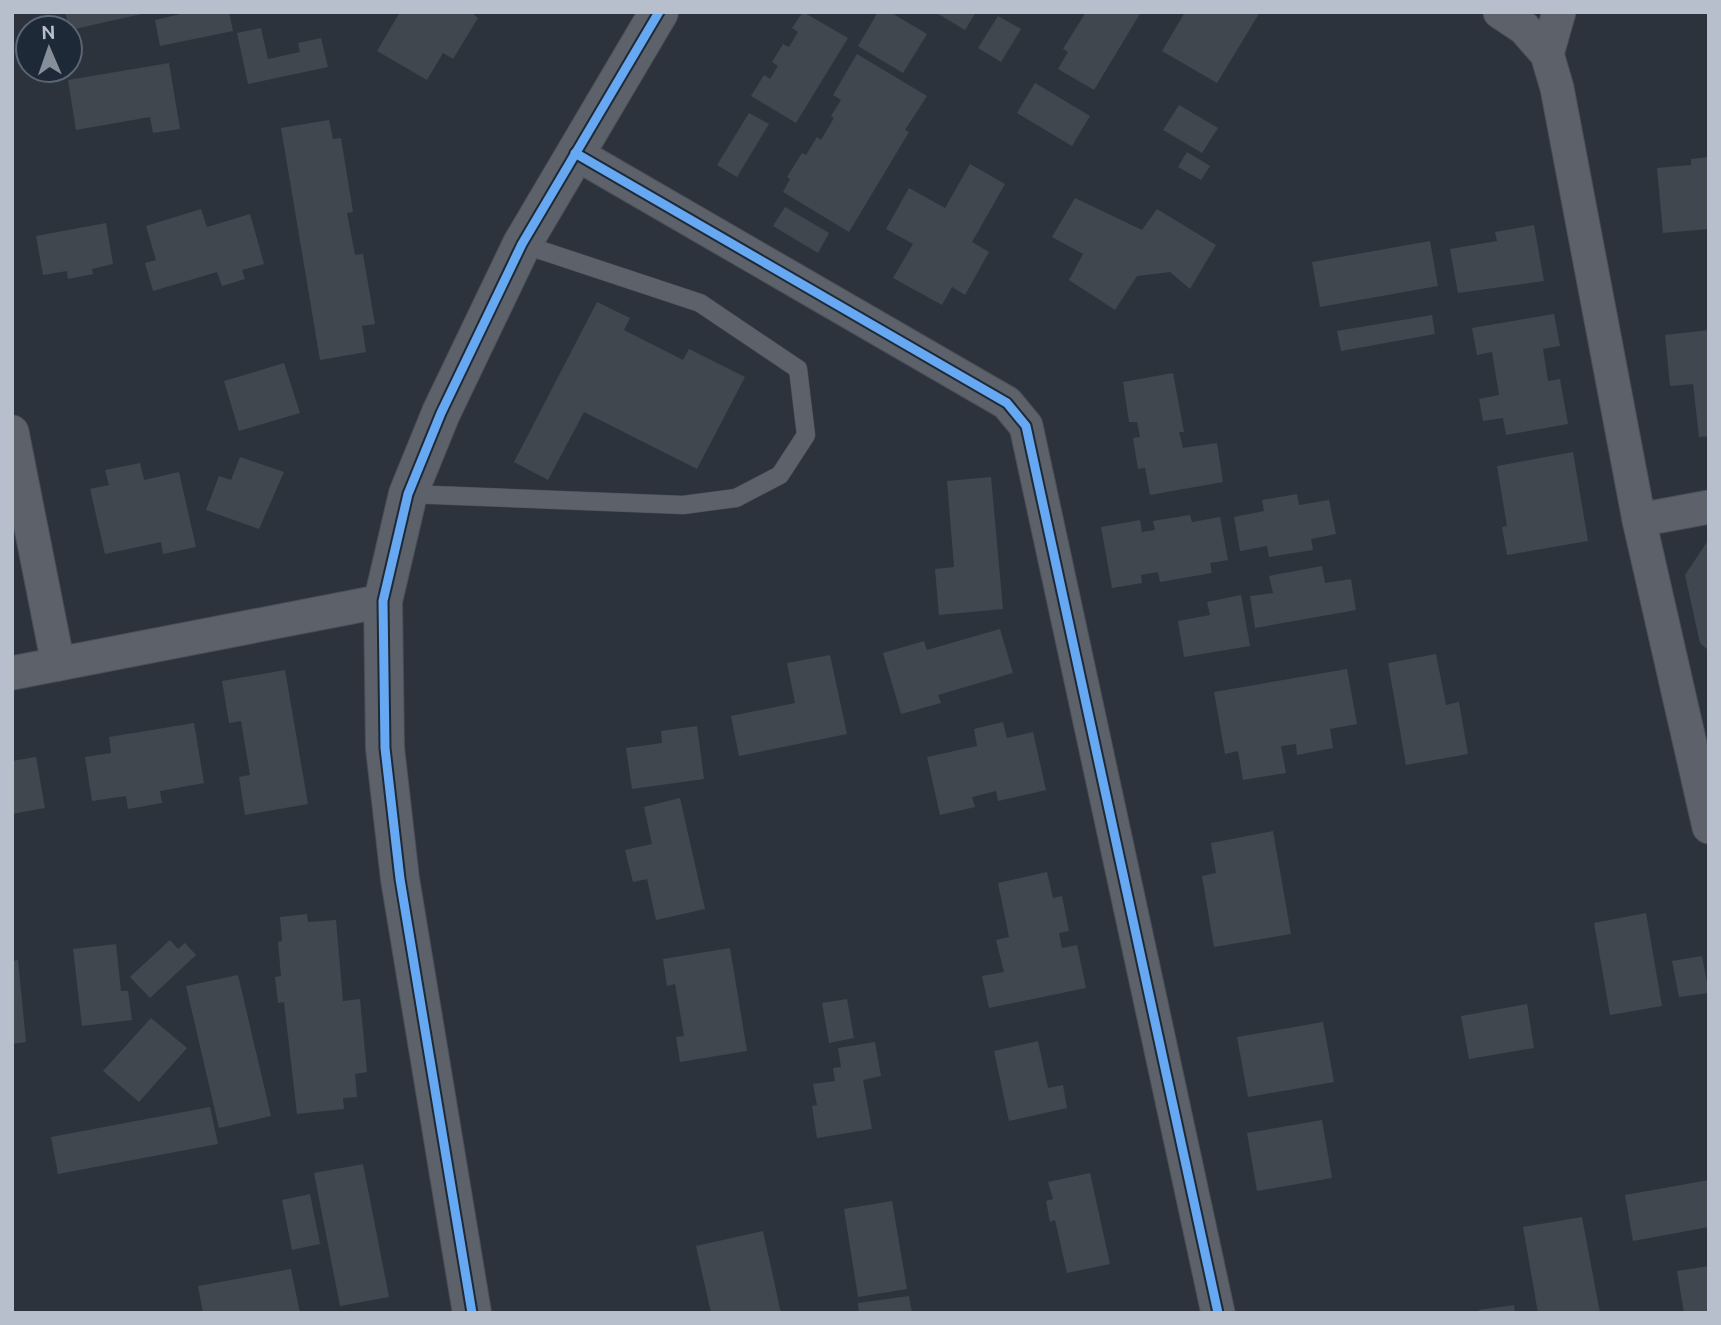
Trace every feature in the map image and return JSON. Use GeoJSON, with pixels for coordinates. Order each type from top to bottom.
{"type":"FeatureCollection","features":[{"type":"Feature","properties":{"kind":"street"},"geometry":{"type":"LineString","coordinates":[[472,1313],[400,879],[385,748],[383,601],[408,494],[441,413],[522,244],[659,12]]}},
{"type":"Feature","properties":{"kind":"street"},"geometry":{"type":"LineString","coordinates":[[1500,12],[1524,28],[1547,54],[1557,88],[1639,520],[1709,827]]}},
{"type":"Feature","properties":{"kind":"street"},"geometry":{"type":"LineString","coordinates":[[1547,54],[1559,12]]}},
{"type":"Feature","properties":{"kind":"street"},"geometry":{"type":"LineString","coordinates":[[575,153],[1007,403],[1026,426],[1218,1313]]}},
{"type":"Feature","properties":{"kind":"street"},"geometry":{"type":"LineString","coordinates":[[12,432],[58,664]]}},
{"type":"Feature","properties":{"kind":"street"},"geometry":{"type":"LineString","coordinates":[[1639,520],[1709,507]]}},
{"type":"Feature","properties":{"kind":"street"},"geometry":{"type":"LineString","coordinates":[[12,673],[383,601]]}},
{"type":"Feature","properties":{"kind":"lane"},"geometry":{"type":"LineString","coordinates":[[408,494],[683,505],[736,498],[780,475],[806,435],[798,369],[700,303],[522,244]]}},
{"type":"Feature","properties":{"kind":"building"},"geometry":{"type":"Polygon","coordinates":[[[146,12],[84,27],[84,14],[66,14],[146,12]]]}},
{"type":"Feature","properties":{"kind":"building"},"geometry":{"type":"Polygon","coordinates":[[[189,12],[229,12],[233,31],[160,46],[155,20],[189,12]]]}},
{"type":"Feature","properties":{"kind":"building"},"geometry":{"type":"Polygon","coordinates":[[[400,12],[471,12],[478,18],[453,59],[443,53],[427,80],[377,51],[400,12]]]}},
{"type":"Feature","properties":{"kind":"building"},"geometry":{"type":"Polygon","coordinates":[[[803,12],[848,38],[796,123],[751,96],[764,75],[770,79],[778,66],[772,62],[783,44],[789,47],[798,32],[792,28],[803,12]]]}},
{"type":"Feature","properties":{"kind":"building"},"geometry":{"type":"Polygon","coordinates":[[[878,12],[890,12],[927,34],[903,73],[858,46],[878,12]]]}},
{"type":"Feature","properties":{"kind":"building"},"geometry":{"type":"Polygon","coordinates":[[[935,12],[976,12],[965,30],[935,12]]]}},
{"type":"Feature","properties":{"kind":"building"},"geometry":{"type":"Polygon","coordinates":[[[1086,12],[1141,12],[1094,90],[1058,69],[1068,52],[1063,49],[1086,12]]]}},
{"type":"Feature","properties":{"kind":"building"},"geometry":{"type":"Polygon","coordinates":[[[1185,12],[1260,12],[1217,83],[1162,51],[1185,12]]]}},
{"type":"Feature","properties":{"kind":"building"},"geometry":{"type":"Polygon","coordinates":[[[998,16],[1021,29],[1001,62],[978,48],[998,16]]]}},
{"type":"Feature","properties":{"kind":"building"},"geometry":{"type":"Polygon","coordinates":[[[261,28],[268,59],[300,52],[298,43],[321,38],[328,67],[248,84],[237,33],[261,28]]]}},
{"type":"Feature","properties":{"kind":"building"},"geometry":{"type":"Polygon","coordinates":[[[857,54],[927,96],[905,130],[909,132],[849,232],[783,192],[790,179],[787,177],[802,153],[806,155],[817,137],[821,140],[834,118],[831,116],[841,100],[833,95],[857,54]]]}},
{"type":"Feature","properties":{"kind":"building"},"geometry":{"type":"Polygon","coordinates":[[[169,63],[180,129],[153,133],[150,117],[76,130],[69,84],[84,84],[84,77],[169,63]]]}},
{"type":"Feature","properties":{"kind":"building"},"geometry":{"type":"Polygon","coordinates":[[[1035,83],[1090,116],[1072,146],[1017,113],[1035,83]]]}},
{"type":"Feature","properties":{"kind":"building"},"geometry":{"type":"Polygon","coordinates":[[[1179,105],[1218,128],[1202,153],[1163,130],[1179,105]]]}},
{"type":"Feature","properties":{"kind":"building"},"geometry":{"type":"Polygon","coordinates":[[[749,113],[769,124],[737,177],[717,165],[749,113]]]}},
{"type":"Feature","properties":{"kind":"building"},"geometry":{"type":"Polygon","coordinates":[[[329,120],[333,139],[341,138],[353,212],[347,213],[355,255],[363,254],[375,324],[362,326],[366,352],[320,360],[281,128],[329,120]]]}},
{"type":"Feature","properties":{"kind":"building"},"geometry":{"type":"Polygon","coordinates":[[[1187,152],[1210,166],[1201,180],[1178,167],[1187,152]]]}},
{"type":"Feature","properties":{"kind":"building"},"geometry":{"type":"Polygon","coordinates":[[[1709,157],[1709,229],[1663,233],[1657,168],[1691,165],[1691,159],[1709,157]]]}},
{"type":"Feature","properties":{"kind":"building"},"geometry":{"type":"Polygon","coordinates":[[[970,164],[1005,184],[972,242],[989,252],[965,295],[952,287],[942,305],[893,278],[913,244],[886,229],[909,188],[945,208],[970,164]]]}},
{"type":"Feature","properties":{"kind":"building"},"geometry":{"type":"Polygon","coordinates":[[[1075,198],[1142,230],[1157,209],[1216,245],[1190,289],[1170,272],[1137,276],[1115,310],[1069,280],[1083,254],[1052,237],[1075,198]]]}},
{"type":"Feature","properties":{"kind":"building"},"geometry":{"type":"Polygon","coordinates":[[[785,207],[829,233],[818,253],[773,226],[785,207]]]}},
{"type":"Feature","properties":{"kind":"building"},"geometry":{"type":"Polygon","coordinates":[[[201,209],[207,227],[250,214],[264,264],[242,270],[245,279],[222,286],[217,272],[153,291],[145,263],[156,260],[146,226],[201,209]]]}},
{"type":"Feature","properties":{"kind":"building"},"geometry":{"type":"Polygon","coordinates":[[[106,223],[113,264],[92,269],[93,274],[68,279],[67,271],[43,275],[36,236],[106,223]]]}},
{"type":"Feature","properties":{"kind":"building"},"geometry":{"type":"Polygon","coordinates":[[[1534,225],[1544,281],[1458,293],[1450,249],[1497,241],[1495,232],[1534,225]]]}},
{"type":"Feature","properties":{"kind":"building"},"geometry":{"type":"Polygon","coordinates":[[[1430,241],[1438,286],[1320,307],[1312,262],[1430,241]]]}},
{"type":"Feature","properties":{"kind":"building"},"geometry":{"type":"Polygon","coordinates":[[[597,302],[630,318],[624,330],[683,360],[689,349],[745,377],[697,469],[584,412],[548,480],[514,462],[597,302]]]}},
{"type":"Feature","properties":{"kind":"building"},"geometry":{"type":"Polygon","coordinates":[[[1554,314],[1560,346],[1543,349],[1548,381],[1560,379],[1568,424],[1506,435],[1503,418],[1483,421],[1479,399],[1499,395],[1492,352],[1477,355],[1472,328],[1554,314]]]}},
{"type":"Feature","properties":{"kind":"building"},"geometry":{"type":"Polygon","coordinates":[[[1432,315],[1435,334],[1341,351],[1337,331],[1432,315]]]}},
{"type":"Feature","properties":{"kind":"building"},"geometry":{"type":"Polygon","coordinates":[[[1709,330],[1709,436],[1699,437],[1693,384],[1670,386],[1665,335],[1709,330]]]}},
{"type":"Feature","properties":{"kind":"building"},"geometry":{"type":"Polygon","coordinates":[[[284,363],[300,413],[239,431],[224,381],[284,363]]]}},
{"type":"Feature","properties":{"kind":"building"},"geometry":{"type":"Polygon","coordinates":[[[1173,373],[1184,432],[1179,432],[1183,448],[1217,443],[1223,482],[1150,495],[1145,468],[1138,469],[1133,438],[1140,437],[1137,422],[1129,422],[1123,382],[1173,373]]]}},
{"type":"Feature","properties":{"kind":"building"},"geometry":{"type":"Polygon","coordinates":[[[1573,452],[1588,541],[1507,555],[1502,527],[1507,526],[1497,466],[1573,452]]]}},
{"type":"Feature","properties":{"kind":"building"},"geometry":{"type":"Polygon","coordinates":[[[240,457],[284,472],[259,529],[206,510],[219,476],[231,480],[240,457]]]}},
{"type":"Feature","properties":{"kind":"building"},"geometry":{"type":"Polygon","coordinates":[[[140,463],[144,480],[179,472],[196,547],[163,554],[161,542],[105,554],[90,489],[109,485],[105,470],[140,463]]]}},
{"type":"Feature","properties":{"kind":"building"},"geometry":{"type":"Polygon","coordinates":[[[991,477],[1003,609],[939,615],[935,569],[954,567],[947,481],[991,477]]]}},
{"type":"Feature","properties":{"kind":"building"},"geometry":{"type":"Polygon","coordinates":[[[1297,494],[1299,505],[1329,500],[1336,534],[1311,539],[1313,550],[1269,557],[1267,546],[1240,551],[1234,517],[1264,511],[1262,500],[1297,494]]]}},
{"type":"Feature","properties":{"kind":"building"},"geometry":{"type":"Polygon","coordinates":[[[1190,515],[1192,522],[1220,517],[1228,560],[1210,563],[1212,573],[1160,582],[1158,572],[1141,575],[1142,583],[1112,588],[1101,527],[1140,520],[1142,532],[1155,530],[1153,521],[1190,515]]]}},
{"type":"Feature","properties":{"kind":"building"},"geometry":{"type":"Polygon","coordinates":[[[1709,539],[1709,651],[1700,643],[1685,575],[1709,539]]]}},
{"type":"Feature","properties":{"kind":"building"},"geometry":{"type":"Polygon","coordinates":[[[1322,566],[1325,583],[1351,579],[1356,610],[1255,628],[1250,596],[1273,593],[1269,576],[1322,566]]]}},
{"type":"Feature","properties":{"kind":"building"},"geometry":{"type":"Polygon","coordinates":[[[1241,595],[1250,646],[1184,657],[1178,621],[1210,615],[1207,602],[1241,595]]]}},
{"type":"Feature","properties":{"kind":"building"},"geometry":{"type":"Polygon","coordinates":[[[1000,629],[1013,673],[938,695],[941,703],[901,714],[883,653],[924,641],[927,650],[1000,629]]]}},
{"type":"Feature","properties":{"kind":"building"},"geometry":{"type":"Polygon","coordinates":[[[1436,654],[1446,705],[1459,702],[1468,754],[1406,765],[1388,663],[1436,654]]]}},
{"type":"Feature","properties":{"kind":"building"},"geometry":{"type":"Polygon","coordinates":[[[830,655],[847,734],[739,756],[731,716],[795,703],[787,663],[830,655]]]}},
{"type":"Feature","properties":{"kind":"building"},"geometry":{"type":"Polygon","coordinates":[[[1347,669],[1357,724],[1330,729],[1333,748],[1297,755],[1296,744],[1281,746],[1286,773],[1243,780],[1238,751],[1225,754],[1214,692],[1347,669]]]}},
{"type":"Feature","properties":{"kind":"building"},"geometry":{"type":"Polygon","coordinates":[[[285,670],[308,804],[245,815],[239,777],[250,775],[241,721],[229,723],[222,681],[285,670]]]}},
{"type":"Feature","properties":{"kind":"building"},"geometry":{"type":"Polygon","coordinates":[[[1003,722],[1007,738],[1033,732],[1046,790],[998,801],[996,791],[972,797],[975,807],[940,815],[927,757],[977,746],[974,729],[1003,722]]]}},
{"type":"Feature","properties":{"kind":"building"},"geometry":{"type":"Polygon","coordinates":[[[194,723],[204,783],[160,791],[162,803],[128,809],[126,796],[92,801],[85,757],[111,753],[109,737],[194,723]]]}},
{"type":"Feature","properties":{"kind":"building"},"geometry":{"type":"Polygon","coordinates":[[[697,726],[704,779],[632,789],[626,748],[662,743],[661,731],[697,726]]]}},
{"type":"Feature","properties":{"kind":"building"},"geometry":{"type":"Polygon","coordinates":[[[36,757],[45,808],[12,814],[12,761],[36,757]]]}},
{"type":"Feature","properties":{"kind":"building"},"geometry":{"type":"Polygon","coordinates":[[[680,798],[705,909],[656,920],[647,879],[633,882],[625,850],[652,844],[644,807],[680,798]]]}},
{"type":"Feature","properties":{"kind":"building"},"geometry":{"type":"Polygon","coordinates":[[[1273,831],[1291,934],[1214,947],[1202,876],[1216,873],[1211,843],[1273,831]]]}},
{"type":"Feature","properties":{"kind":"building"},"geometry":{"type":"Polygon","coordinates":[[[1047,872],[1053,898],[1062,896],[1069,931],[1059,933],[1062,948],[1077,945],[1086,988],[989,1008],[982,976],[1004,972],[996,940],[1009,937],[998,883],[1047,872]]]}},
{"type":"Feature","properties":{"kind":"building"},"geometry":{"type":"Polygon","coordinates":[[[1646,913],[1662,1006],[1610,1015],[1594,923],[1646,913]]]}},
{"type":"Feature","properties":{"kind":"building"},"geometry":{"type":"Polygon","coordinates":[[[307,914],[308,922],[336,920],[343,1001],[360,999],[367,1072],[355,1074],[357,1097],[343,1098],[344,1109],[297,1114],[284,1002],[278,1003],[275,977],[281,976],[278,942],[282,941],[280,917],[307,914]]]}},
{"type":"Feature","properties":{"kind":"building"},"geometry":{"type":"Polygon","coordinates":[[[170,940],[178,949],[185,943],[196,955],[150,998],[130,977],[170,940]]]}},
{"type":"Feature","properties":{"kind":"building"},"geometry":{"type":"Polygon","coordinates":[[[116,944],[121,991],[128,991],[132,1020],[82,1026],[73,949],[116,944]]]}},
{"type":"Feature","properties":{"kind":"building"},"geometry":{"type":"Polygon","coordinates":[[[730,948],[747,1051],[680,1062],[676,1037],[684,1036],[675,984],[667,986],[663,959],[730,948]]]}},
{"type":"Feature","properties":{"kind":"building"},"geometry":{"type":"Polygon","coordinates":[[[1702,956],[1709,993],[1679,997],[1672,961],[1702,956]]]}},
{"type":"Feature","properties":{"kind":"building"},"geometry":{"type":"Polygon","coordinates":[[[18,960],[26,1042],[12,1044],[12,961],[18,960]]]}},
{"type":"Feature","properties":{"kind":"building"},"geometry":{"type":"Polygon","coordinates":[[[238,975],[271,1116],[219,1128],[186,986],[238,975]]]}},
{"type":"Feature","properties":{"kind":"building"},"geometry":{"type":"Polygon","coordinates":[[[847,999],[854,1038],[829,1043],[822,1003],[847,999]]]}},
{"type":"Feature","properties":{"kind":"building"},"geometry":{"type":"Polygon","coordinates":[[[1527,1004],[1534,1048],[1469,1059],[1461,1016],[1527,1004]]]}},
{"type":"Feature","properties":{"kind":"building"},"geometry":{"type":"Polygon","coordinates":[[[151,1018],[187,1048],[139,1102],[103,1071],[151,1018]]]}},
{"type":"Feature","properties":{"kind":"building"},"geometry":{"type":"Polygon","coordinates":[[[1323,1022],[1334,1082],[1248,1097],[1237,1037],[1323,1022]]]}},
{"type":"Feature","properties":{"kind":"building"},"geometry":{"type":"Polygon","coordinates":[[[1038,1041],[1048,1088],[1063,1085],[1067,1108],[1009,1121],[994,1051],[1038,1041]]]}},
{"type":"Feature","properties":{"kind":"building"},"geometry":{"type":"Polygon","coordinates":[[[875,1042],[881,1076],[863,1080],[872,1129],[817,1138],[812,1106],[817,1105],[813,1084],[835,1081],[833,1068],[841,1067],[838,1048],[875,1042]]]}},
{"type":"Feature","properties":{"kind":"building"},"geometry":{"type":"Polygon","coordinates":[[[210,1107],[218,1144],[58,1174],[51,1137],[210,1107]]]}},
{"type":"Feature","properties":{"kind":"building"},"geometry":{"type":"Polygon","coordinates":[[[1322,1120],[1332,1178],[1257,1191],[1247,1133],[1322,1120]]]}},
{"type":"Feature","properties":{"kind":"building"},"geometry":{"type":"Polygon","coordinates":[[[363,1164],[389,1297],[340,1306],[314,1173],[363,1164]]]}},
{"type":"Feature","properties":{"kind":"building"},"geometry":{"type":"Polygon","coordinates":[[[1090,1173],[1110,1264],[1067,1273],[1055,1220],[1050,1222],[1046,1201],[1053,1199],[1048,1182],[1090,1173]]]}},
{"type":"Feature","properties":{"kind":"building"},"geometry":{"type":"Polygon","coordinates":[[[1709,1180],[1709,1227],[1633,1241],[1625,1195],[1709,1180]]]}},
{"type":"Feature","properties":{"kind":"building"},"geometry":{"type":"Polygon","coordinates":[[[310,1194],[320,1244],[292,1250],[282,1200],[310,1194]]]}},
{"type":"Feature","properties":{"kind":"building"},"geometry":{"type":"Polygon","coordinates":[[[892,1201],[907,1289],[858,1297],[844,1209],[892,1201]]]}},
{"type":"Feature","properties":{"kind":"building"},"geometry":{"type":"Polygon","coordinates":[[[1582,1217],[1600,1313],[1538,1313],[1523,1227],[1582,1217]]]}},
{"type":"Feature","properties":{"kind":"building"},"geometry":{"type":"Polygon","coordinates":[[[763,1231],[781,1313],[711,1313],[696,1246],[763,1231]]]}},
{"type":"Feature","properties":{"kind":"building"},"geometry":{"type":"Polygon","coordinates":[[[1709,1266],[1709,1313],[1684,1313],[1677,1271],[1709,1266]]]}},
{"type":"Feature","properties":{"kind":"building"},"geometry":{"type":"Polygon","coordinates":[[[291,1269],[300,1313],[203,1313],[198,1286],[291,1269]]]}},
{"type":"Feature","properties":{"kind":"building"},"geometry":{"type":"Polygon","coordinates":[[[909,1296],[912,1313],[859,1313],[858,1303],[909,1296]]]}},
{"type":"Feature","properties":{"kind":"building"},"geometry":{"type":"Polygon","coordinates":[[[1514,1305],[1515,1313],[1479,1313],[1479,1310],[1514,1305]]]}},
{"type":"Feature","properties":{"kind":"cycle path"},"geometry":{"type":"LineString","coordinates":[[472,1313],[400,879],[385,748],[383,601],[408,494],[441,413],[522,244],[659,12]]}},
{"type":"Feature","properties":{"kind":"cycle path"},"geometry":{"type":"LineString","coordinates":[[575,153],[1007,403],[1026,426],[1218,1313]]}}]}
